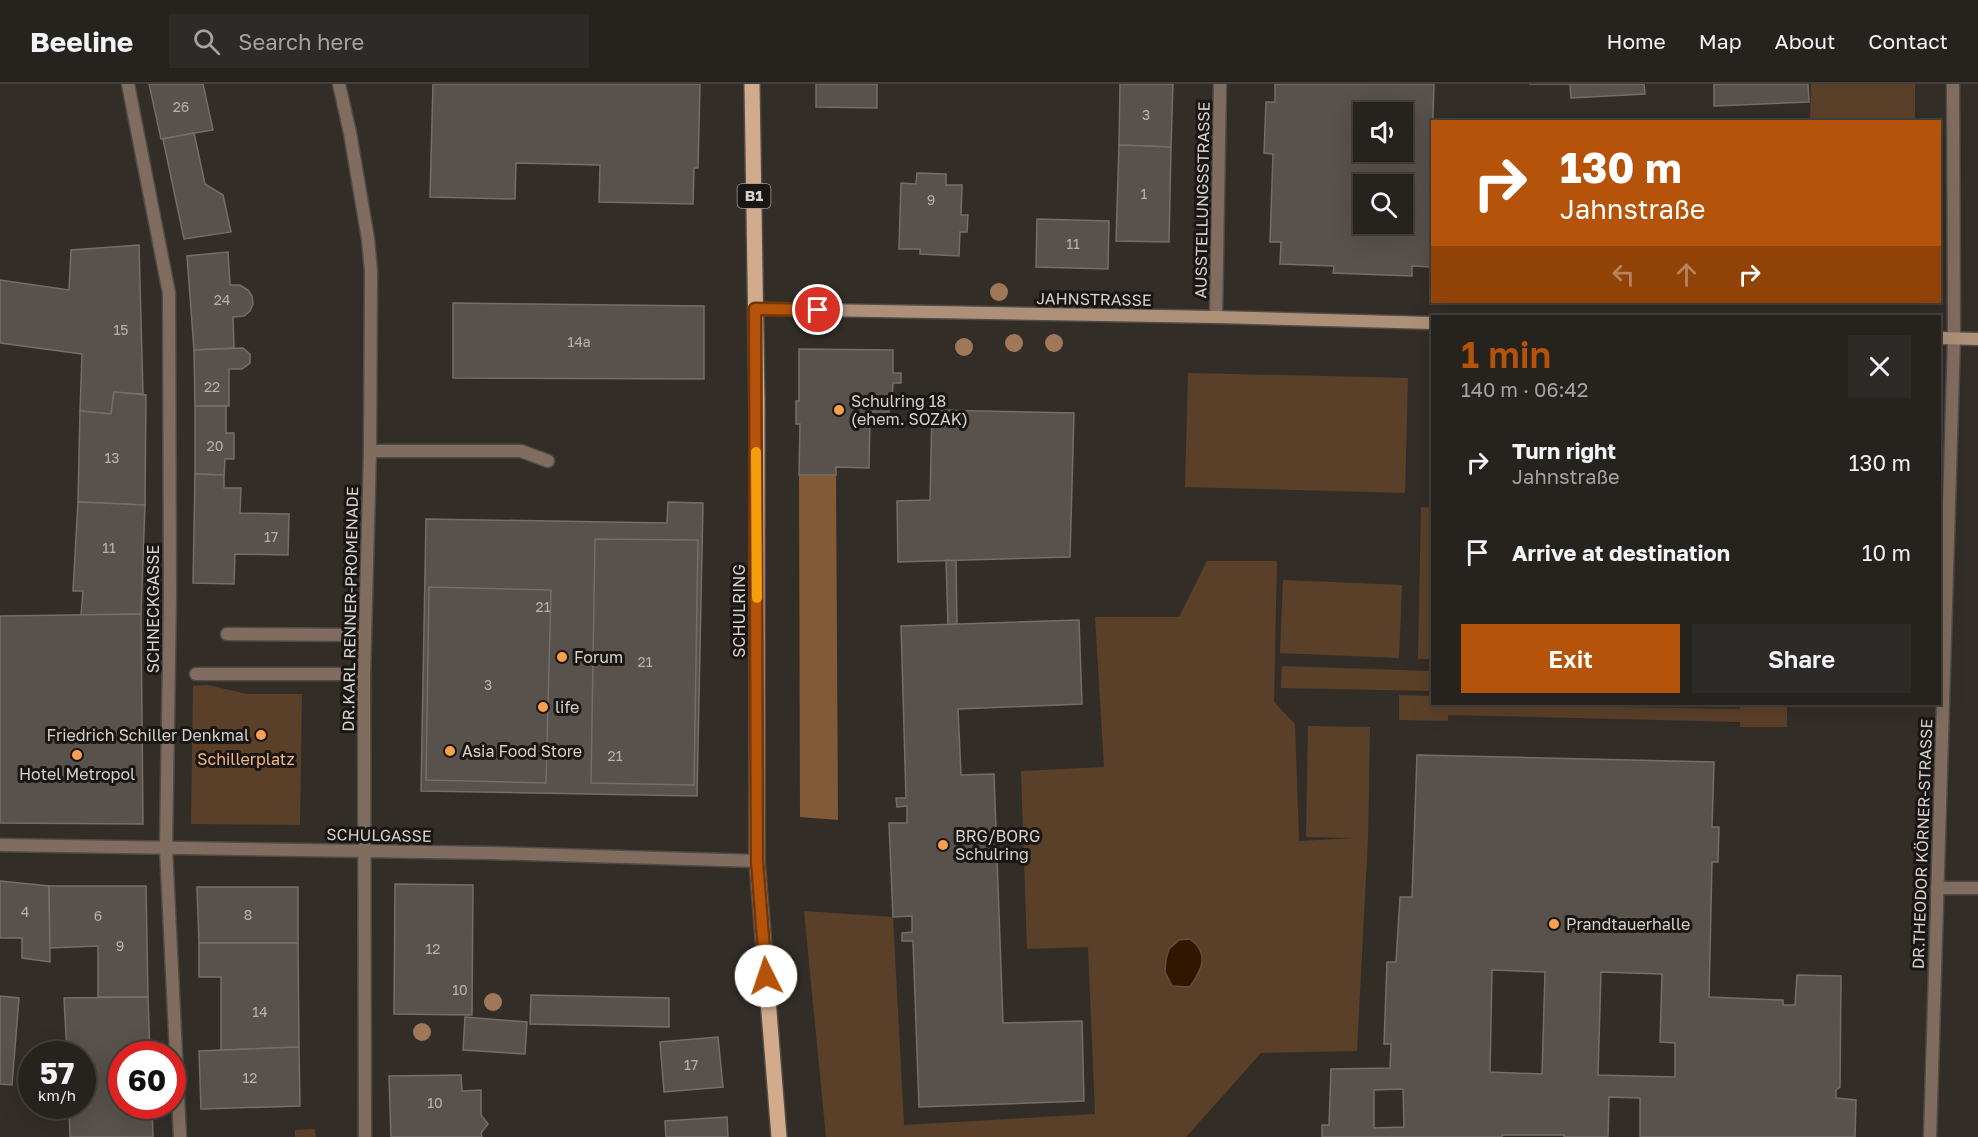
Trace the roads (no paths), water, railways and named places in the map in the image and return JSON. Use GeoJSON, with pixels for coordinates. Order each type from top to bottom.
{"type":"FeatureCollection","features":[{"type":"Feature","properties":{"kind":"main road","name":"SCHULRING"},"geometry":{"type":"LineString","coordinates":[[752,84],[757,861],[779,1137]]}},
{"type":"Feature","properties":{"kind":"street","name":"SCHNECKGASSE"},"geometry":{"type":"LineString","coordinates":[[128,84],[169,293],[170,595],[166,848],[180,1137]]}},
{"type":"Feature","properties":{"kind":"street","name":"DR.KARL RENNER-PROMENADE"},"geometry":{"type":"LineString","coordinates":[[339,84],[350,133],[371,271],[370,451],[364,674],[365,1137]]}},
{"type":"Feature","properties":{"kind":"street","name":"AUSSTELLUNGSSTRASSE"},"geometry":{"type":"LineString","coordinates":[[1216,317],[1220,84]]}},
{"type":"Feature","properties":{"kind":"street","name":"DR.THEODOR KÖRNER-STRASSE"},"geometry":{"type":"LineString","coordinates":[[1930,1137],[1954,338],[1953,84]]}},
{"type":"Feature","properties":{"kind":"street","name":"JAHNSTRASSE"},"geometry":{"type":"LineString","coordinates":[[755,309],[1216,317],[1431,324]]}},
{"type":"Feature","properties":{"kind":"street"},"geometry":{"type":"LineString","coordinates":[[1941,338],[1978,339]]}},
{"type":"Feature","properties":{"kind":"street"},"geometry":{"type":"LineString","coordinates":[[370,451],[521,451],[548,461]]}},
{"type":"Feature","properties":{"kind":"street"},"geometry":{"type":"LineString","coordinates":[[227,634],[365,635]]}},
{"type":"Feature","properties":{"kind":"street"},"geometry":{"type":"LineString","coordinates":[[196,674],[364,674]]}},
{"type":"Feature","properties":{"kind":"street","name":"SCHULGASSE"},"geometry":{"type":"LineString","coordinates":[[0,845],[757,861]]}},
{"type":"Feature","properties":{"kind":"street"},"geometry":{"type":"LineString","coordinates":[[1937,888],[1978,888]]}},
{"type":"Feature","properties":{"kind":"place","name":"Schulring 18 (ehem. SOZAK)"},"geometry":{"type":"Point","coordinates":[839,410]}},
{"type":"Feature","properties":{"kind":"place","name":"Forum"},"geometry":{"type":"Point","coordinates":[562,657]}},
{"type":"Feature","properties":{"kind":"place","name":"life"},"geometry":{"type":"Point","coordinates":[543,707]}},
{"type":"Feature","properties":{"kind":"place","name":"Friedrich Schiller Denkmal"},"geometry":{"type":"Point","coordinates":[261,735]}},
{"type":"Feature","properties":{"kind":"place","name":"Asia Food Store"},"geometry":{"type":"Point","coordinates":[450,751]}},
{"type":"Feature","properties":{"kind":"place","name":"Hotel Metropol"},"geometry":{"type":"Point","coordinates":[77,755]}},
{"type":"Feature","properties":{"kind":"place","name":"BRG/BORG Schulring"},"geometry":{"type":"Point","coordinates":[943,845]}},
{"type":"Feature","properties":{"kind":"place","name":"Prandtauerhalle"},"geometry":{"type":"Point","coordinates":[1554,924]}},
{"type":"Feature","properties":{"kind":"park label","name":"Schillerplatz"},"geometry":{"type":"Point","coordinates":[246,759]}}]}
